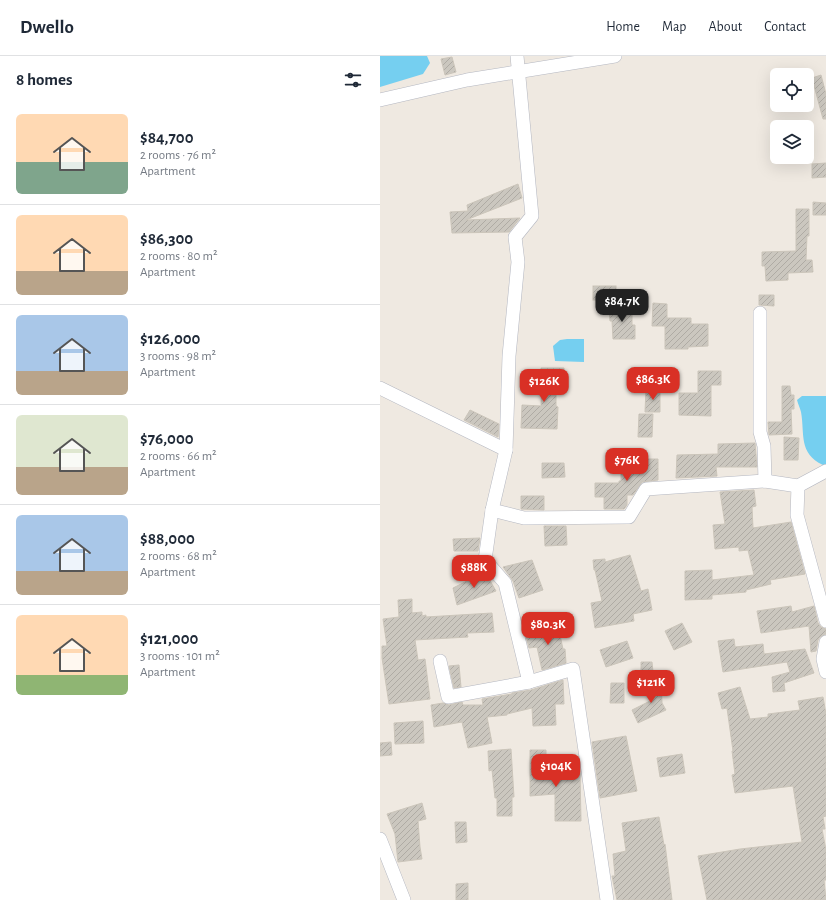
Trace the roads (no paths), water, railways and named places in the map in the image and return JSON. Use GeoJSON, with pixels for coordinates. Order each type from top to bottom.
{"type":"FeatureCollection","features":[{"type":"Feature","properties":{"kind":"street"},"geometry":{"type":"LineString","coordinates":[[517,56],[532,216],[515,237],[518,262],[510,356],[506,450],[492,510],[485,560],[505,583],[529,682]]}},
{"type":"Feature","properties":{"kind":"street"},"geometry":{"type":"LineString","coordinates":[[380,100],[467,80],[615,56]]}},
{"type":"Feature","properties":{"kind":"street"},"geometry":{"type":"LineString","coordinates":[[760,313],[760,432],[764,446],[765,481]]}},
{"type":"Feature","properties":{"kind":"street"},"geometry":{"type":"LineString","coordinates":[[380,388],[506,450]]}},
{"type":"Feature","properties":{"kind":"street"},"geometry":{"type":"LineString","coordinates":[[492,510],[524,518],[629,517],[646,489],[765,481],[798,486],[826,471]]}},
{"type":"Feature","properties":{"kind":"street"},"geometry":{"type":"LineString","coordinates":[[798,486],[797,515],[826,621]]}},
{"type":"Feature","properties":{"kind":"street"},"geometry":{"type":"LineString","coordinates":[[826,642],[823,660],[826,672]]}},
{"type":"Feature","properties":{"kind":"street"},"geometry":{"type":"LineString","coordinates":[[440,660],[448,697],[529,682],[573,669],[607,900]]}},
{"type":"Feature","properties":{"kind":"street"},"geometry":{"type":"LineString","coordinates":[[380,839],[384,858],[404,900]]}},
{"type":"Feature","properties":{"kind":"water"},"geometry":{"type":"Polygon","coordinates":[[[380,56],[427,56],[430,63],[423,74],[380,87],[380,56]]]}},
{"type":"Feature","properties":{"kind":"water"},"geometry":{"type":"Polygon","coordinates":[[[584,339],[584,362],[555,361],[553,346],[560,340],[584,339]]]}},
{"type":"Feature","properties":{"kind":"water"},"geometry":{"type":"Polygon","coordinates":[[[802,396],[826,396],[826,464],[823,465],[815,460],[806,449],[801,412],[797,400],[802,396]]]}}]}
